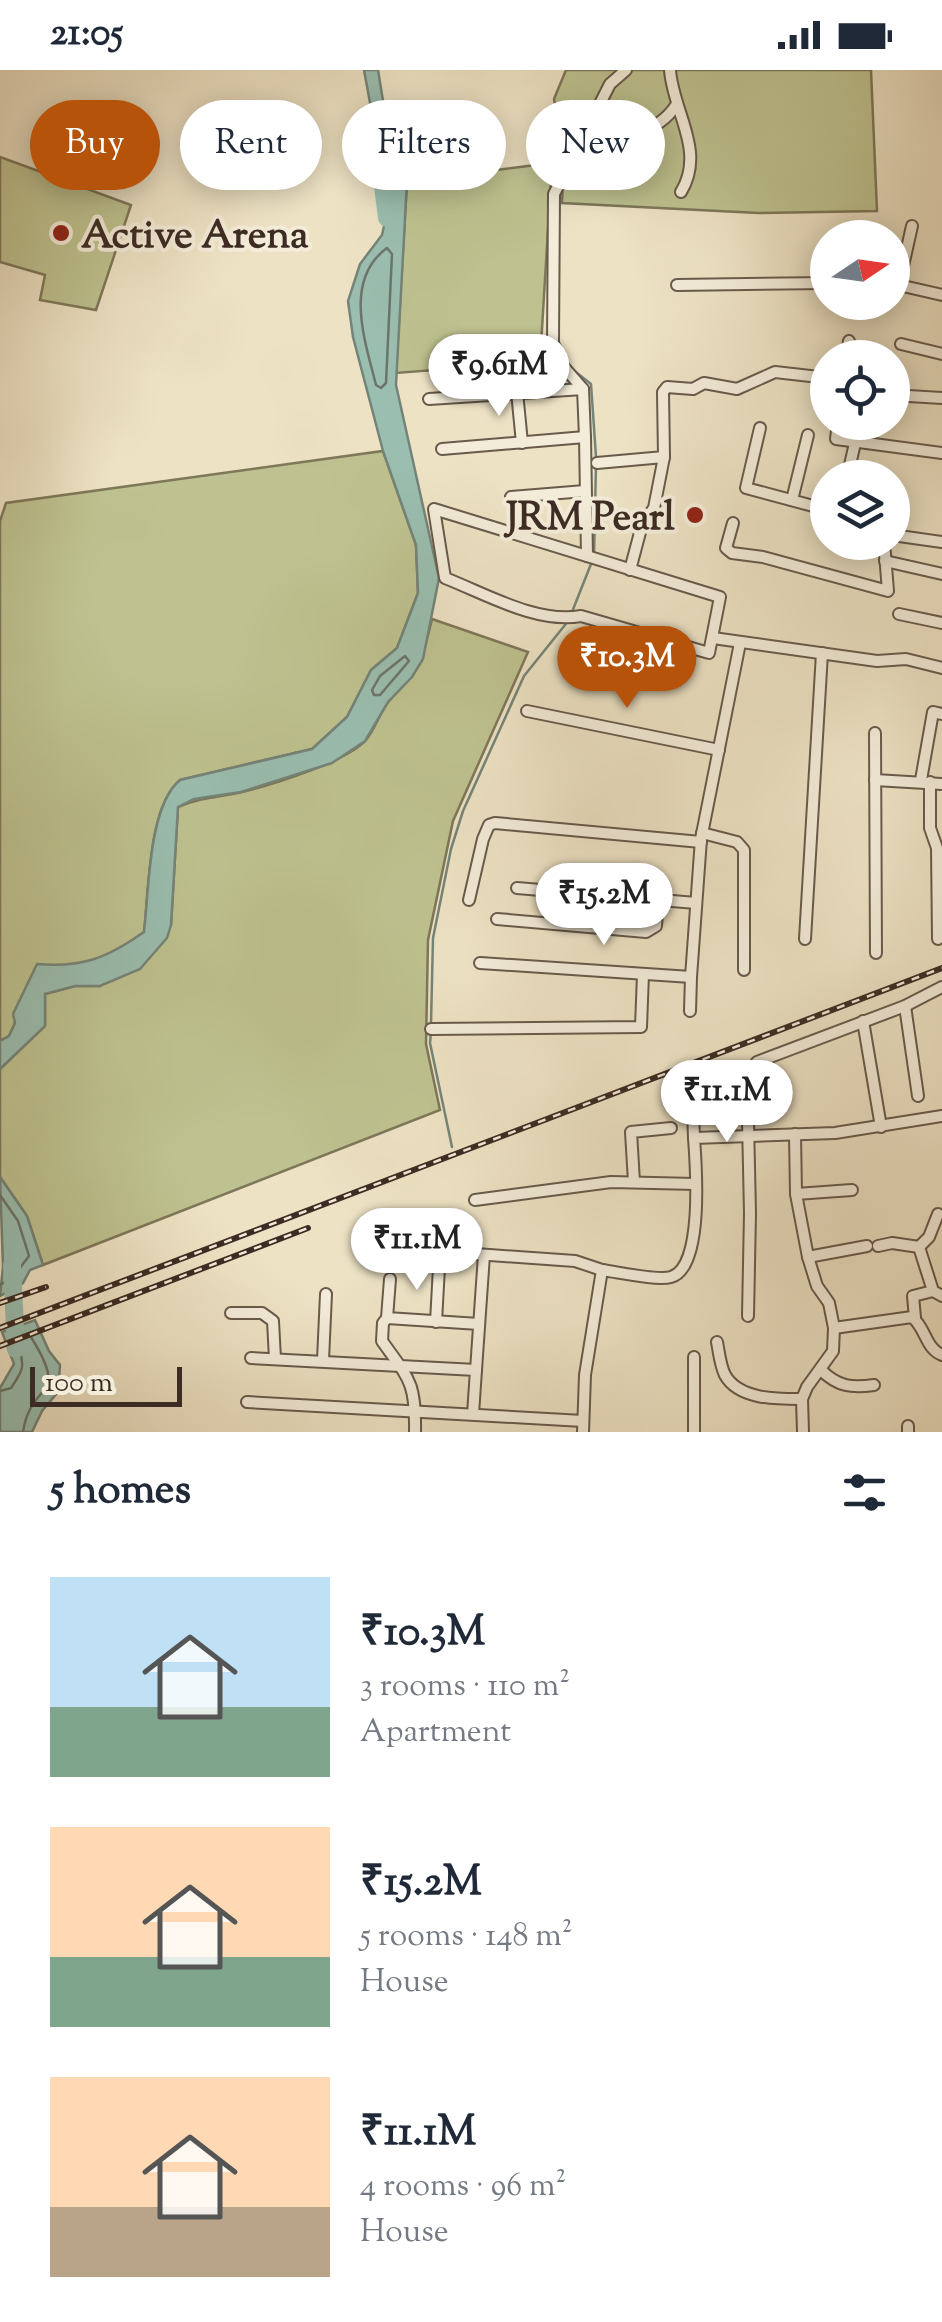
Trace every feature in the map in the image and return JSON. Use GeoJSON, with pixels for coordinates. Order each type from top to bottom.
{"type":"FeatureCollection","features":[{"type":"Feature","properties":{"kind":"street"},"geometry":{"type":"LineString","coordinates":[[603,100],[610,84],[626,70]]}},
{"type":"Feature","properties":{"kind":"street"},"geometry":{"type":"LineString","coordinates":[[670,70],[690,139],[691,158],[680,192]]}},
{"type":"Feature","properties":{"kind":"street"},"geometry":{"type":"LineString","coordinates":[[665,120],[677,104]]}},
{"type":"Feature","properties":{"kind":"street"},"geometry":{"type":"LineString","coordinates":[[556,190],[552,228],[553,343],[564,366],[583,389],[591,558]]}},
{"type":"Feature","properties":{"kind":"street"},"geometry":{"type":"LineString","coordinates":[[910,233],[912,226]]}},
{"type":"Feature","properties":{"kind":"street"},"geometry":{"type":"LineString","coordinates":[[678,285],[810,283]]}},
{"type":"Feature","properties":{"kind":"street"},"geometry":{"type":"LineString","coordinates":[[910,287],[942,295]]}},
{"type":"Feature","properties":{"kind":"street"},"geometry":{"type":"LineString","coordinates":[[910,346],[942,354]]}},
{"type":"Feature","properties":{"kind":"street"},"geometry":{"type":"LineString","coordinates":[[630,570],[642,525],[654,508],[664,457],[663,392],[667,386],[693,389],[704,383],[737,389],[775,372],[810,376]]}},
{"type":"Feature","properties":{"kind":"street"},"geometry":{"type":"LineString","coordinates":[[429,400],[583,389]]}},
{"type":"Feature","properties":{"kind":"street"},"geometry":{"type":"LineString","coordinates":[[517,392],[522,442]]}},
{"type":"Feature","properties":{"kind":"street"},"geometry":{"type":"LineString","coordinates":[[910,395],[942,398]]}},
{"type":"Feature","properties":{"kind":"street"},"geometry":{"type":"LineString","coordinates":[[760,428],[746,488],[810,505]]}},
{"type":"Feature","properties":{"kind":"street"},"geometry":{"type":"LineString","coordinates":[[792,500],[808,435]]}},
{"type":"Feature","properties":{"kind":"street"},"geometry":{"type":"LineString","coordinates":[[442,449],[585,438]]}},
{"type":"Feature","properties":{"kind":"street"},"geometry":{"type":"LineString","coordinates":[[841,440],[942,453]]}},
{"type":"Feature","properties":{"kind":"street"},"geometry":{"type":"LineString","coordinates":[[851,460],[855,443]]}},
{"type":"Feature","properties":{"kind":"street"},"geometry":{"type":"LineString","coordinates":[[596,462],[664,457]]}},
{"type":"Feature","properties":{"kind":"street"},"geometry":{"type":"LineString","coordinates":[[511,497],[585,491]]}},
{"type":"Feature","properties":{"kind":"street"},"geometry":{"type":"LineString","coordinates":[[434,509],[591,558],[630,570],[720,597],[709,653],[582,616],[534,612],[445,578],[434,509]]}},
{"type":"Feature","properties":{"kind":"street"},"geometry":{"type":"LineString","coordinates":[[733,523],[726,548],[732,553],[762,557],[888,591],[884,561],[942,574]]}},
{"type":"Feature","properties":{"kind":"street"},"geometry":{"type":"LineString","coordinates":[[910,538],[942,542]]}},
{"type":"Feature","properties":{"kind":"street"},"geometry":{"type":"LineString","coordinates":[[899,614],[942,622]]}},
{"type":"Feature","properties":{"kind":"street"},"geometry":{"type":"LineString","coordinates":[[713,638],[878,661],[906,659],[942,668]]}},
{"type":"Feature","properties":{"kind":"street"},"geometry":{"type":"LineString","coordinates":[[690,1011],[702,837],[740,643]]}},
{"type":"Feature","properties":{"kind":"street"},"geometry":{"type":"LineString","coordinates":[[805,939],[822,653]]}},
{"type":"Feature","properties":{"kind":"street"},"geometry":{"type":"LineString","coordinates":[[527,711],[719,750]]}},
{"type":"Feature","properties":{"kind":"street"},"geometry":{"type":"LineString","coordinates":[[938,939],[937,848],[930,828],[932,712],[942,714]]}},
{"type":"Feature","properties":{"kind":"street"},"geometry":{"type":"LineString","coordinates":[[875,733],[876,953]]}},
{"type":"Feature","properties":{"kind":"street"},"geometry":{"type":"LineString","coordinates":[[875,780],[931,782]]}},
{"type":"Feature","properties":{"kind":"street"},"geometry":{"type":"LineString","coordinates":[[469,900],[489,825],[737,842],[744,850],[744,970]]}},
{"type":"Feature","properties":{"kind":"street"},"geometry":{"type":"LineString","coordinates":[[516,888],[696,904]]}},
{"type":"Feature","properties":{"kind":"street"},"geometry":{"type":"LineString","coordinates":[[498,919],[646,932],[656,926],[658,900]]}},
{"type":"Feature","properties":{"kind":"street"},"geometry":{"type":"LineString","coordinates":[[480,963],[691,977]]}},
{"type":"Feature","properties":{"kind":"street"},"geometry":{"type":"LineString","coordinates":[[431,1029],[642,1027],[643,974]]}},
{"type":"Feature","properties":{"kind":"street"},"geometry":{"type":"LineString","coordinates":[[748,1316],[747,1136],[751,1068],[757,1062],[904,1006],[942,987]]}},
{"type":"Feature","properties":{"kind":"street"},"geometry":{"type":"LineString","coordinates":[[904,1006],[918,1096]]}},
{"type":"Feature","properties":{"kind":"street"},"geometry":{"type":"LineString","coordinates":[[863,1021],[881,1127]]}},
{"type":"Feature","properties":{"kind":"street"},"geometry":{"type":"LineString","coordinates":[[450,1237],[476,1254],[575,1260],[602,1270],[670,1278],[683,1270],[692,1254],[696,1184],[694,1110]]}},
{"type":"Feature","properties":{"kind":"street"},"geometry":{"type":"LineString","coordinates":[[694,1138],[881,1127],[942,1116]]}},
{"type":"Feature","properties":{"kind":"street"},"geometry":{"type":"LineString","coordinates":[[634,1182],[632,1132],[671,1128]]}},
{"type":"Feature","properties":{"kind":"street"},"geometry":{"type":"LineString","coordinates":[[795,1134],[796,1194],[808,1257],[816,1286],[829,1303],[834,1328],[833,1351],[802,1399],[803,1432]]}},
{"type":"Feature","properties":{"kind":"street"},"geometry":{"type":"LineString","coordinates":[[474,1200],[611,1182],[696,1184]]}},
{"type":"Feature","properties":{"kind":"street"},"geometry":{"type":"LineString","coordinates":[[796,1194],[852,1190]]}},
{"type":"Feature","properties":{"kind":"street"},"geometry":{"type":"LineString","coordinates":[[808,1257],[892,1243],[919,1246],[930,1237],[938,1214]]}},
{"type":"Feature","properties":{"kind":"street"},"geometry":{"type":"LineString","coordinates":[[919,1246],[937,1294],[913,1296],[914,1318],[932,1350],[942,1356]]}},
{"type":"Feature","properties":{"kind":"street"},"geometry":{"type":"LineString","coordinates":[[473,1414],[484,1255]]}},
{"type":"Feature","properties":{"kind":"street"},"geometry":{"type":"LineString","coordinates":[[436,1322],[438,1267]]}},
{"type":"Feature","properties":{"kind":"street"},"geometry":{"type":"LineString","coordinates":[[246,1402],[473,1414],[583,1426],[584,1374],[602,1270]]}},
{"type":"Feature","properties":{"kind":"street"},"geometry":{"type":"LineString","coordinates":[[390,1278],[382,1340],[410,1381],[415,1432]]}},
{"type":"Feature","properties":{"kind":"street"},"geometry":{"type":"LineString","coordinates":[[322,1360],[326,1294]]}},
{"type":"Feature","properties":{"kind":"street"},"geometry":{"type":"LineString","coordinates":[[231,1314],[262,1313],[273,1321],[275,1358]]}},
{"type":"Feature","properties":{"kind":"street"},"geometry":{"type":"LineString","coordinates":[[387,1318],[479,1324]]}},
{"type":"Feature","properties":{"kind":"street"},"geometry":{"type":"LineString","coordinates":[[834,1328],[914,1318]]}},
{"type":"Feature","properties":{"kind":"street"},"geometry":{"type":"LineString","coordinates":[[717,1342],[724,1372],[731,1382],[768,1399],[802,1399]]}},
{"type":"Feature","properties":{"kind":"street"},"geometry":{"type":"LineString","coordinates":[[250,1358],[476,1370]]}},
{"type":"Feature","properties":{"kind":"street"},"geometry":{"type":"LineString","coordinates":[[694,1358],[694,1432]]}},
{"type":"Feature","properties":{"kind":"street"},"geometry":{"type":"LineString","coordinates":[[821,1370],[832,1381],[851,1388],[874,1385]]}},
{"type":"Feature","properties":{"kind":"green space"},"geometry":{"type":"Polygon","coordinates":[[[566,70],[871,70],[877,211],[758,213],[562,203],[563,190],[665,190],[665,100],[554,99],[566,70]]]}},
{"type":"Feature","properties":{"kind":"green space","name":"Active Arena"},"geometry":{"type":"Polygon","coordinates":[[[0,157],[30,168],[30,190],[90,190],[131,205],[96,310],[40,300],[45,275],[0,262],[0,157]]]}},
{"type":"Feature","properties":{"kind":"green space"},"geometry":{"type":"Polygon","coordinates":[[[526,166],[526,190],[550,190],[540,362],[396,373],[406,190],[506,190],[506,169],[526,166]]]}},
{"type":"Feature","properties":{"kind":"green space"},"geometry":{"type":"Polygon","coordinates":[[[383,451],[416,545],[418,593],[397,648],[371,670],[347,717],[312,749],[180,780],[169,792],[156,829],[144,932],[113,954],[68,967],[15,1023],[9,1036],[0,1041],[0,521],[6,503],[383,451]]]}},
{"type":"Feature","properties":{"kind":"green space"},"geometry":{"type":"Polygon","coordinates":[[[432,619],[528,652],[453,821],[428,940],[426,1044],[440,1110],[43,1265],[27,1216],[0,1177],[0,1069],[45,1026],[45,994],[75,986],[100,986],[171,925],[178,807],[287,779],[356,748],[366,740],[418,664],[432,619]]]}},
{"type":"Feature","properties":{"kind":"water"},"geometry":{"type":"Polygon","coordinates":[[[364,70],[378,70],[383,100],[370,100],[364,70]]]}},
{"type":"Feature","properties":{"kind":"water"},"geometry":{"type":"Polygon","coordinates":[[[384,190],[407,190],[396,385],[439,578],[423,659],[388,702],[365,741],[332,763],[241,792],[194,799],[178,807],[167,938],[140,969],[100,986],[75,986],[45,994],[45,1026],[0,1069],[0,1041],[9,1036],[15,1023],[13,1014],[37,964],[94,959],[144,932],[156,829],[169,793],[180,780],[312,749],[347,717],[371,670],[397,648],[418,593],[416,545],[383,451],[353,337],[348,301],[360,264],[382,235],[386,217],[384,190]]]}},
{"type":"Feature","properties":{"kind":"water"},"geometry":{"type":"Polygon","coordinates":[[[0,1177],[27,1216],[43,1265],[30,1270],[23,1283],[0,1296],[3,1267],[0,1177]]]}},
{"type":"Feature","properties":{"kind":"water"},"geometry":{"type":"Polygon","coordinates":[[[35,1320],[60,1365],[58,1392],[42,1411],[32,1432],[0,1432],[0,1388],[14,1364],[2,1332],[35,1320]]]}},
{"type":"Feature","properties":{"kind":"waterway"},"geometry":{"type":"LineString","coordinates":[[384,190],[387,218]]}},
{"type":"Feature","properties":{"kind":"waterway"},"geometry":{"type":"LineString","coordinates":[[572,369],[591,384],[596,457]]}},
{"type":"Feature","properties":{"kind":"waterway"},"geometry":{"type":"LineString","coordinates":[[594,556],[596,465]]}},
{"type":"Feature","properties":{"kind":"waterway"},"geometry":{"type":"LineString","coordinates":[[572,612],[591,564]]}},
{"type":"Feature","properties":{"kind":"waterway"},"geometry":{"type":"LineString","coordinates":[[431,1024],[433,938],[463,811],[524,676],[569,620]]}},
{"type":"Feature","properties":{"kind":"waterway"},"geometry":{"type":"LineString","coordinates":[[431,1032],[452,1147]]}},
{"type":"Feature","properties":{"kind":"waterway"},"geometry":{"type":"LineString","coordinates":[[12,1265],[16,1349]]}},
{"type":"Feature","properties":{"kind":"railway"},"geometry":{"type":"LineString","coordinates":[[0,1328],[942,968]]}},
{"type":"Feature","properties":{"kind":"railway"},"geometry":{"type":"LineString","coordinates":[[0,1346],[308,1228]]}},
{"type":"Feature","properties":{"kind":"railway"},"geometry":{"type":"LineString","coordinates":[[0,1303],[46,1287]]}},
{"type":"Feature","properties":{"kind":"place","name":"Active Arena"},"geometry":{"type":"Point","coordinates":[61,233]}},
{"type":"Feature","properties":{"kind":"place","name":"JRM Pearl"},"geometry":{"type":"Point","coordinates":[695,515]}}]}
